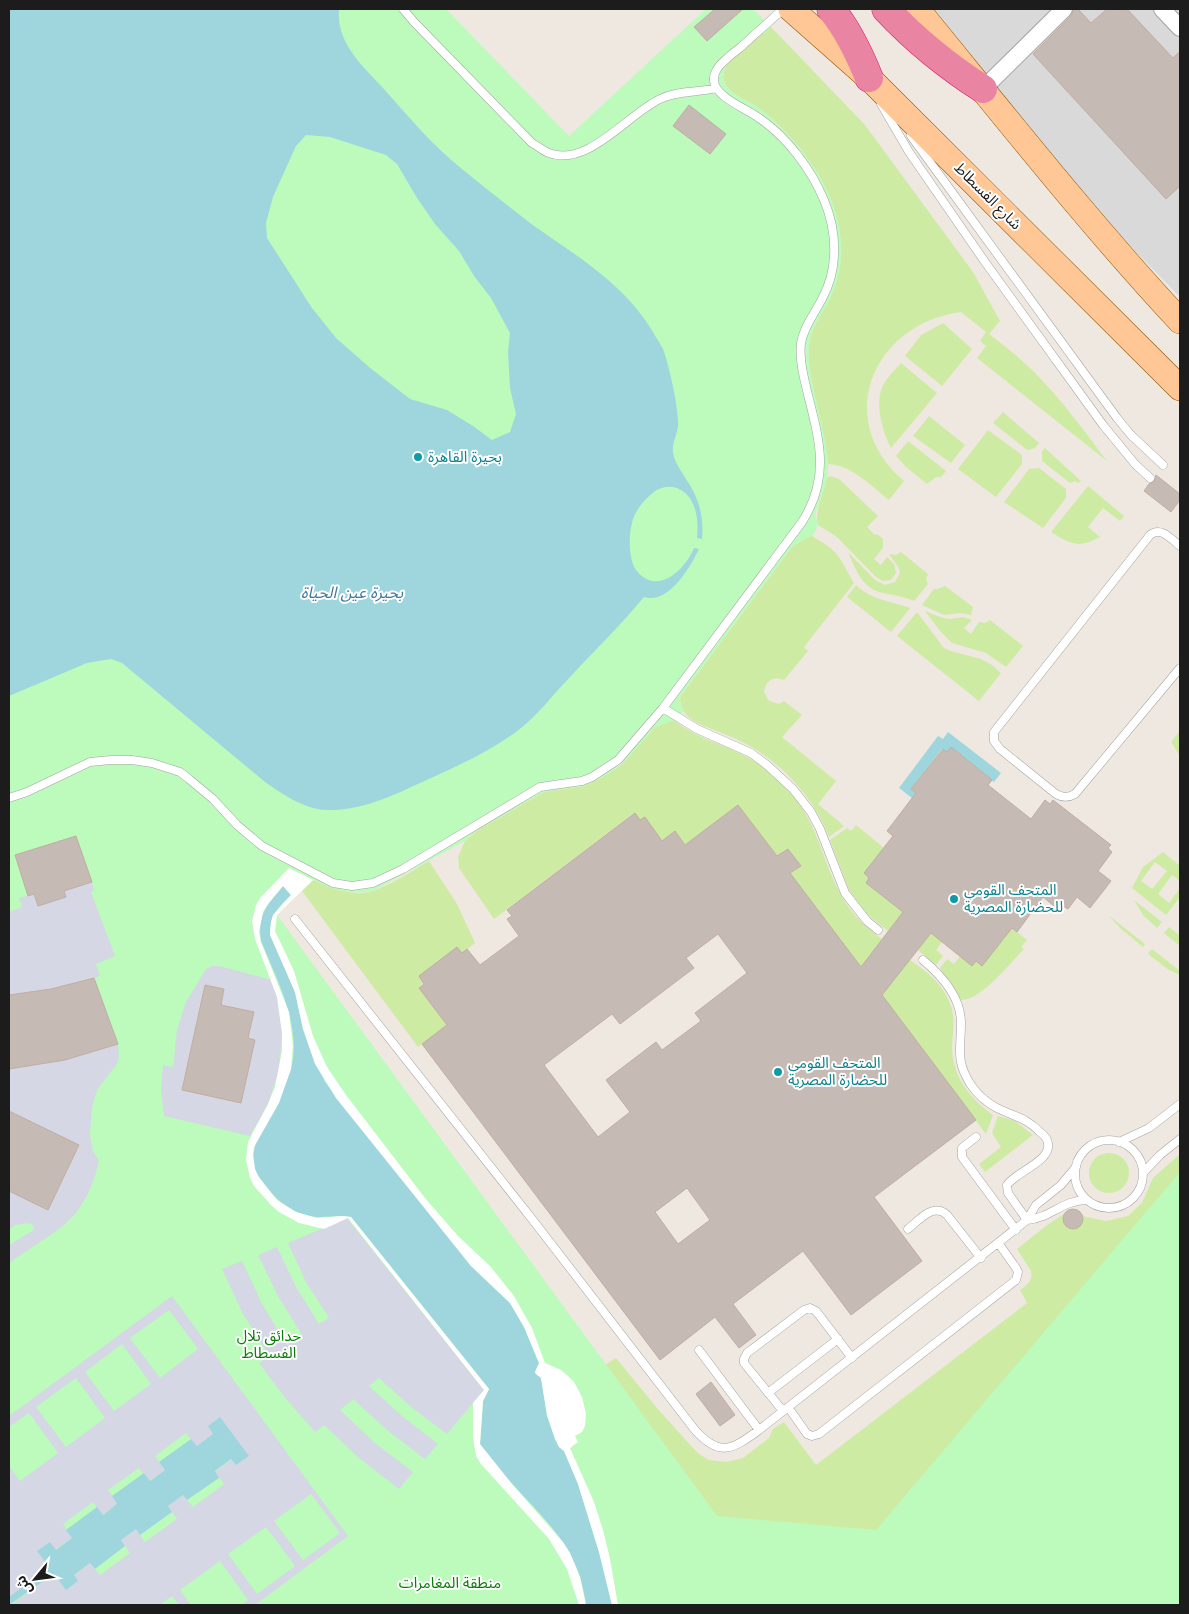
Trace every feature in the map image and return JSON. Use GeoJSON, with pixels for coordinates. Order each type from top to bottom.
{"type":"FeatureCollection","features":[{"type":"Feature","properties":{"kind":"highway"},"geometry":{"type":"LineString","coordinates":[[831,9],[848,33],[861,57],[868,78]]}},
{"type":"Feature","properties":{"kind":"highway"},"geometry":{"type":"LineString","coordinates":[[886,9],[924,47],[983,90]]}},
{"type":"Feature","properties":{"kind":"main road","name":"شارع الفسطاط"},"geometry":{"type":"LineString","coordinates":[[791,9],[868,78],[1180,388]]}},
{"type":"Feature","properties":{"kind":"main road"},"geometry":{"type":"LineString","coordinates":[[917,9],[1041,163],[1180,321]]}},
{"type":"Feature","properties":{"kind":"street"},"geometry":{"type":"LineString","coordinates":[[983,90],[1064,9]]}},
{"type":"Feature","properties":{"kind":"street"},"geometry":{"type":"LineString","coordinates":[[1162,9],[1180,27]]}},
{"type":"Feature","properties":{"kind":"lane"},"geometry":{"type":"LineString","coordinates":[[403,9],[532,143],[549,153],[564,156],[578,154],[592,147],[646,106],[662,98],[677,93],[716,88]]}},
{"type":"Feature","properties":{"kind":"lane"},"geometry":{"type":"LineString","coordinates":[[9,798],[27,792],[90,762],[125,760],[152,763],[180,772],[262,846],[333,882],[363,886],[373,884],[403,869],[540,787],[582,781],[602,772],[626,752],[663,708],[802,522],[816,495],[821,470],[819,444],[806,386],[801,351],[804,331],[822,299],[832,273],[835,246],[829,214],[824,200],[807,170],[786,143],[761,119],[725,98],[714,85],[714,78],[720,64],[783,9]]}},
{"type":"Feature","properties":{"kind":"lane"},"geometry":{"type":"LineString","coordinates":[[868,78],[1117,418],[1136,440],[1163,465]]}},
{"type":"Feature","properties":{"kind":"lane"},"geometry":{"type":"LineString","coordinates":[[868,78],[893,126],[985,262],[1103,425],[1124,451],[1150,478]]}},
{"type":"Feature","properties":{"kind":"lane"},"geometry":{"type":"LineString","coordinates":[[1180,546],[1162,532],[1153,532],[1150,535],[994,732],[994,741],[1000,749],[1060,797],[1071,797],[1180,668]]}},
{"type":"Feature","properties":{"kind":"lane"},"geometry":{"type":"LineString","coordinates":[[663,708],[697,728],[750,753],[793,788],[811,812],[820,829],[845,893],[867,921],[878,930]]}},
{"type":"Feature","properties":{"kind":"lane"},"geometry":{"type":"LineString","coordinates":[[295,919],[532,1219],[694,1430],[713,1446],[724,1448],[736,1446],[759,1430],[981,1258],[1028,1220],[1036,1205],[1061,1186],[1076,1167],[1084,1151],[1092,1145],[1110,1140],[1129,1147],[1141,1163],[1143,1174],[1138,1192],[1132,1200],[1114,1208],[1104,1208],[1087,1200],[1077,1185],[1076,1167]]}},
{"type":"Feature","properties":{"kind":"lane"},"geometry":{"type":"LineString","coordinates":[[922,960],[935,970],[948,986],[960,1010],[959,1050],[966,1076],[973,1088],[990,1104],[1024,1118],[1035,1126],[1047,1140],[1049,1148],[1045,1156],[1012,1179],[1007,1185],[1008,1193],[1028,1220]]}},
{"type":"Feature","properties":{"kind":"lane"},"geometry":{"type":"LineString","coordinates":[[1119,1142],[1149,1128],[1180,1104]]}},
{"type":"Feature","properties":{"kind":"lane"},"geometry":{"type":"LineString","coordinates":[[976,1137],[962,1148],[962,1157],[1016,1230]]}},
{"type":"Feature","properties":{"kind":"lane"},"geometry":{"type":"LineString","coordinates":[[1143,1174],[1160,1155],[1180,1139]]}},
{"type":"Feature","properties":{"kind":"lane"},"geometry":{"type":"LineString","coordinates":[[1028,1220],[1045,1216],[1069,1202],[1087,1200]]}},
{"type":"Feature","properties":{"kind":"lane"},"geometry":{"type":"LineString","coordinates":[[908,1229],[931,1210],[940,1210],[947,1215],[981,1258]]}},
{"type":"Feature","properties":{"kind":"lane"},"geometry":{"type":"LineString","coordinates":[[852,1358],[816,1311],[810,1308],[804,1310],[747,1353],[744,1363],[807,1434],[812,1436],[819,1434],[1016,1280],[1018,1272],[1016,1268],[998,1244]]}},
{"type":"Feature","properties":{"kind":"lane"},"geometry":{"type":"LineString","coordinates":[[768,1392],[838,1339]]}},
{"type":"Feature","properties":{"kind":"lane"},"geometry":{"type":"LineString","coordinates":[[699,1350],[759,1430]]}},
{"type":"Feature","properties":{"kind":"shaded area"},"geometry":{"type":"Polygon","coordinates":[[[900,9],[1180,9],[1180,297],[900,9]]]}},
{"type":"Feature","properties":{"kind":"shaded area"},"geometry":{"type":"Polygon","coordinates":[[[92,882],[94,891],[91,892],[115,956],[96,964],[100,976],[51,989],[9,995],[9,912],[22,907],[19,898],[34,894],[38,905],[66,896],[64,891],[92,882]]]}},
{"type":"Feature","properties":{"kind":"shaded area"},"geometry":{"type":"Polygon","coordinates":[[[212,966],[219,966],[272,980],[277,997],[282,1033],[279,1070],[268,1104],[250,1136],[164,1116],[161,1090],[163,1065],[173,1067],[177,1030],[186,1002],[206,969],[212,966]],[[205,985],[182,1090],[241,1103],[255,1040],[248,1038],[254,1012],[221,1005],[224,989],[205,985]]]}},
{"type":"Feature","properties":{"kind":"shaded area"},"geometry":{"type":"Polygon","coordinates":[[[118,1044],[119,1057],[117,1064],[99,1087],[92,1108],[90,1135],[93,1151],[99,1161],[88,1194],[77,1212],[62,1227],[9,1263],[9,1245],[34,1228],[32,1224],[27,1223],[16,1225],[9,1229],[9,1191],[48,1210],[79,1146],[9,1111],[9,1069],[65,1060],[118,1044]]]}},
{"type":"Feature","properties":{"kind":"shaded area"},"geometry":{"type":"Polygon","coordinates":[[[347,1218],[484,1390],[447,1434],[411,1407],[379,1378],[369,1386],[402,1416],[438,1444],[425,1459],[388,1431],[353,1399],[340,1410],[375,1443],[413,1472],[399,1489],[359,1458],[324,1425],[315,1432],[286,1399],[259,1363],[269,1356],[243,1314],[222,1269],[242,1261],[262,1304],[287,1345],[302,1335],[278,1296],[258,1255],[277,1247],[296,1287],[319,1324],[329,1318],[306,1282],[288,1243],[347,1218]]]}},
{"type":"Feature","properties":{"kind":"shaded area"},"geometry":{"type":"Polygon","coordinates":[[[172,1296],[348,1536],[255,1605],[242,1605],[248,1600],[220,1561],[180,1590],[191,1605],[179,1605],[172,1596],[159,1605],[11,1605],[54,1573],[74,1575],[90,1563],[100,1575],[130,1553],[121,1540],[136,1529],[145,1542],[177,1519],[168,1506],[183,1495],[193,1507],[224,1484],[215,1472],[232,1459],[213,1434],[196,1447],[186,1433],[155,1456],[165,1470],[149,1481],[139,1468],[108,1490],[118,1504],[102,1515],[93,1502],[63,1524],[72,1538],[55,1550],[38,1551],[49,1567],[9,1597],[9,1466],[20,1481],[58,1453],[29,1413],[9,1427],[9,1416],[172,1296]],[[169,1310],[130,1338],[160,1378],[198,1349],[169,1310]],[[122,1344],[85,1372],[114,1411],[151,1384],[122,1344]],[[76,1378],[36,1407],[66,1447],[105,1418],[76,1378]],[[311,1494],[274,1521],[303,1560],[340,1533],[311,1494]],[[266,1527],[228,1554],[257,1594],[295,1566],[266,1527]]]}},
{"type":"Feature","properties":{"kind":"green space"},"geometry":{"type":"Polygon","coordinates":[[[9,9],[446,9],[569,136],[706,9],[753,9],[771,27],[728,63],[723,76],[724,82],[729,89],[771,118],[809,160],[824,184],[839,224],[841,250],[838,277],[828,303],[814,328],[808,349],[810,373],[824,434],[828,464],[826,483],[816,511],[817,527],[815,531],[812,536],[792,547],[680,697],[680,704],[684,711],[674,720],[655,727],[629,757],[610,773],[584,786],[544,792],[476,831],[465,841],[375,890],[351,893],[313,880],[277,915],[717,1516],[876,1530],[1180,1172],[1180,1605],[9,1605],[9,9]]]}},
{"type":"Feature","properties":{"kind":"green space"},"geometry":{"type":"Polygon","coordinates":[[[771,27],[865,125],[973,272],[1000,321],[989,334],[1021,360],[1048,387],[1107,461],[977,358],[986,346],[980,341],[986,332],[961,312],[930,320],[905,335],[885,355],[872,378],[867,404],[870,431],[882,457],[904,481],[889,500],[853,472],[837,465],[828,464],[810,370],[808,349],[814,328],[833,290],[840,264],[840,237],[835,210],[817,172],[791,137],[756,106],[732,92],[726,85],[723,76],[728,63],[771,27]]]}},
{"type":"Feature","properties":{"kind":"green space"},"geometry":{"type":"Polygon","coordinates":[[[943,323],[972,349],[942,386],[905,356],[921,335],[943,323]]]}},
{"type":"Feature","properties":{"kind":"green space"},"geometry":{"type":"Polygon","coordinates":[[[901,363],[937,393],[891,448],[880,415],[881,389],[901,363]]]}},
{"type":"Feature","properties":{"kind":"green space"},"geometry":{"type":"Polygon","coordinates":[[[1003,412],[1039,443],[1035,448],[1027,450],[993,423],[1003,412]]]}},
{"type":"Feature","properties":{"kind":"green space"},"geometry":{"type":"Polygon","coordinates":[[[929,416],[965,445],[951,463],[913,436],[929,416]]]}},
{"type":"Feature","properties":{"kind":"green space"},"geometry":{"type":"Polygon","coordinates":[[[988,430],[1022,455],[1022,464],[996,497],[958,469],[988,430]]]}},
{"type":"Feature","properties":{"kind":"green space"},"geometry":{"type":"Polygon","coordinates":[[[908,441],[946,471],[941,477],[936,477],[927,484],[906,467],[896,456],[908,441]]]}},
{"type":"Feature","properties":{"kind":"green space"},"geometry":{"type":"Polygon","coordinates":[[[1045,448],[1081,481],[1079,483],[1075,481],[1070,483],[1042,461],[1042,451],[1045,448]]]}},
{"type":"Feature","properties":{"kind":"green space"},"geometry":{"type":"Polygon","coordinates":[[[1039,468],[1066,489],[1066,498],[1043,528],[1004,502],[1029,469],[1039,468]]]}},
{"type":"Feature","properties":{"kind":"green space"},"geometry":{"type":"Polygon","coordinates":[[[830,476],[839,479],[878,516],[867,527],[875,535],[877,534],[883,539],[883,548],[874,559],[881,565],[887,557],[894,564],[896,573],[891,580],[883,581],[876,577],[837,537],[818,525],[818,507],[827,478],[830,476]]]}},
{"type":"Feature","properties":{"kind":"green space"},"geometry":{"type":"Polygon","coordinates":[[[1088,486],[1124,516],[1120,521],[1103,508],[1088,527],[1100,537],[1086,543],[1075,544],[1051,532],[1088,486]]]}},
{"type":"Feature","properties":{"kind":"green space"},"geometry":{"type":"Polygon","coordinates":[[[812,536],[834,551],[854,583],[804,647],[808,651],[784,680],[777,678],[771,680],[766,684],[764,692],[769,701],[779,704],[784,701],[802,715],[782,737],[836,781],[818,804],[844,826],[829,837],[812,804],[787,774],[753,748],[692,720],[684,712],[680,699],[792,547],[812,536]]]}},
{"type":"Feature","properties":{"kind":"green space"},"geometry":{"type":"Polygon","coordinates":[[[848,552],[875,580],[885,585],[895,582],[900,573],[899,568],[889,554],[896,555],[901,552],[928,574],[926,579],[928,584],[914,601],[879,592],[863,581],[848,552]]]}},
{"type":"Feature","properties":{"kind":"green space"},"geometry":{"type":"Polygon","coordinates":[[[856,585],[875,597],[910,608],[891,632],[847,597],[856,585]]]}},
{"type":"Feature","properties":{"kind":"green space"},"geometry":{"type":"Polygon","coordinates":[[[945,586],[973,607],[971,615],[960,613],[944,615],[922,605],[934,589],[945,586]]]}},
{"type":"Feature","properties":{"kind":"green space"},"geometry":{"type":"Polygon","coordinates":[[[925,611],[943,618],[963,617],[972,620],[964,628],[971,634],[979,622],[985,623],[990,620],[1023,646],[1006,667],[986,653],[952,643],[925,611]]]}},
{"type":"Feature","properties":{"kind":"green space"},"geometry":{"type":"Polygon","coordinates":[[[917,612],[944,648],[981,659],[1001,673],[979,701],[897,636],[917,612]]]}},
{"type":"Feature","properties":{"kind":"green space"},"geometry":{"type":"Polygon","coordinates":[[[674,720],[701,737],[755,762],[774,776],[795,798],[810,822],[835,883],[845,902],[870,930],[882,939],[861,967],[790,873],[801,866],[788,849],[777,856],[738,805],[685,845],[675,831],[662,841],[645,817],[640,820],[634,813],[494,919],[459,868],[458,857],[465,841],[476,831],[544,792],[584,786],[599,779],[620,766],[655,727],[674,720]]]}},
{"type":"Feature","properties":{"kind":"green space"},"geometry":{"type":"Polygon","coordinates":[[[1180,731],[1180,756],[1171,742],[1180,731]]]}},
{"type":"Feature","properties":{"kind":"green space"},"geometry":{"type":"Polygon","coordinates":[[[856,825],[884,848],[864,873],[869,878],[866,883],[903,912],[888,931],[867,914],[849,890],[830,840],[847,828],[851,831],[856,825]]]}},
{"type":"Feature","properties":{"kind":"green space"},"geometry":{"type":"Polygon","coordinates":[[[1163,852],[1180,866],[1180,881],[1172,875],[1158,894],[1169,903],[1180,888],[1180,897],[1166,915],[1132,888],[1143,867],[1163,852]],[[1155,862],[1141,881],[1152,889],[1167,871],[1155,862]]]}},
{"type":"Feature","properties":{"kind":"green space"},"geometry":{"type":"Polygon","coordinates":[[[429,861],[457,904],[475,943],[462,953],[457,947],[419,987],[447,1025],[418,1047],[302,891],[313,880],[354,893],[372,891],[393,882],[429,861]]]}},
{"type":"Feature","properties":{"kind":"green space"},"geometry":{"type":"Polygon","coordinates":[[[1134,900],[1162,922],[1157,928],[1143,915],[1134,900]]]}},
{"type":"Feature","properties":{"kind":"green space"},"geometry":{"type":"Polygon","coordinates":[[[1108,915],[1145,944],[1143,947],[1120,928],[1108,915]]]}},
{"type":"Feature","properties":{"kind":"green space"},"geometry":{"type":"Polygon","coordinates":[[[1169,927],[1180,936],[1180,946],[1164,933],[1169,927]]]}},
{"type":"Feature","properties":{"kind":"green space"},"geometry":{"type":"Polygon","coordinates":[[[1012,928],[1027,940],[1021,947],[1024,949],[986,988],[969,999],[961,1000],[940,968],[947,959],[954,964],[960,956],[972,966],[976,961],[982,965],[1012,928]]]}},
{"type":"Feature","properties":{"kind":"green space"},"geometry":{"type":"Polygon","coordinates":[[[931,933],[942,942],[936,950],[943,956],[936,965],[918,950],[931,933]]]}},
{"type":"Feature","properties":{"kind":"green space"},"geometry":{"type":"Polygon","coordinates":[[[1152,949],[1180,971],[1180,975],[1169,970],[1148,954],[1152,949]]]}},
{"type":"Feature","properties":{"kind":"green space"},"geometry":{"type":"Polygon","coordinates":[[[910,960],[927,973],[946,994],[953,1018],[952,1046],[955,1067],[970,1094],[993,1115],[986,1134],[882,995],[910,960]]]}},
{"type":"Feature","properties":{"kind":"green space"},"geometry":{"type":"Polygon","coordinates":[[[998,1116],[1015,1121],[1033,1135],[985,1172],[979,1164],[1001,1147],[992,1133],[998,1116]]]}},
{"type":"Feature","properties":{"kind":"green space"},"geometry":{"type":"Polygon","coordinates":[[[1105,1153],[1113,1153],[1120,1156],[1126,1162],[1129,1173],[1126,1184],[1120,1190],[1113,1193],[1105,1193],[1098,1190],[1092,1184],[1089,1177],[1089,1169],[1092,1162],[1098,1156],[1105,1153]]]}},
{"type":"Feature","properties":{"kind":"green space"},"geometry":{"type":"Polygon","coordinates":[[[1180,1154],[1180,1212],[923,1518],[745,1574],[605,1365],[616,1358],[692,1447],[709,1460],[726,1462],[743,1458],[769,1438],[773,1429],[784,1422],[816,1465],[1027,1303],[1020,1290],[1030,1280],[1031,1271],[1017,1249],[1065,1213],[1065,1224],[1071,1229],[1079,1226],[1082,1222],[1082,1216],[1106,1221],[1128,1216],[1142,1203],[1153,1178],[1180,1154]]]}},
{"type":"Feature","properties":{"kind":"water","name":"بحيرة عين الحياة"},"geometry":{"type":"Polygon","coordinates":[[[9,9],[339,9],[339,21],[342,32],[352,53],[431,141],[451,160],[504,203],[598,271],[628,299],[653,332],[663,349],[675,398],[678,426],[673,452],[676,463],[691,486],[697,500],[701,515],[702,539],[697,538],[696,515],[687,494],[673,487],[664,488],[655,491],[648,497],[634,517],[630,532],[631,557],[636,570],[644,578],[661,581],[670,577],[684,565],[694,548],[699,549],[684,575],[670,590],[661,596],[653,598],[644,597],[539,711],[516,732],[482,753],[445,772],[363,806],[326,810],[310,807],[294,800],[265,782],[122,663],[111,659],[87,663],[9,696],[9,9]],[[306,135],[296,146],[273,197],[266,223],[267,238],[312,308],[336,338],[369,367],[410,399],[447,410],[492,440],[510,432],[516,414],[510,388],[508,352],[510,333],[491,298],[474,276],[459,251],[435,224],[397,164],[386,155],[330,137],[306,135]]]}},
{"type":"Feature","properties":{"kind":"water"},"geometry":{"type":"Polygon","coordinates":[[[948,732],[1001,773],[994,782],[951,748],[947,752],[942,749],[911,789],[916,793],[912,798],[899,788],[938,736],[943,739],[948,732]]]}},
{"type":"Feature","properties":{"kind":"water"},"geometry":{"type":"Polygon","coordinates":[[[283,886],[291,895],[275,913],[271,923],[270,935],[295,992],[303,1029],[325,1082],[471,1266],[510,1303],[524,1327],[539,1363],[535,1372],[541,1378],[547,1416],[555,1439],[559,1447],[564,1451],[578,1484],[599,1552],[612,1605],[586,1605],[579,1574],[566,1547],[543,1517],[491,1460],[480,1444],[483,1401],[489,1389],[351,1217],[312,1216],[294,1211],[270,1192],[255,1170],[253,1156],[256,1144],[287,1080],[294,1053],[291,1020],[261,941],[260,932],[264,911],[283,886]]]}},
{"type":"Feature","properties":{"kind":"water"},"geometry":{"type":"Polygon","coordinates":[[[220,1417],[249,1456],[236,1465],[231,1459],[215,1471],[219,1478],[187,1500],[183,1495],[168,1506],[172,1512],[140,1535],[136,1529],[121,1540],[125,1546],[95,1569],[90,1563],[74,1575],[78,1581],[66,1590],[54,1574],[9,1605],[9,1597],[49,1567],[37,1551],[50,1542],[56,1550],[72,1538],[66,1530],[97,1507],[103,1515],[117,1504],[112,1496],[144,1473],[150,1481],[165,1470],[159,1462],[191,1439],[197,1446],[213,1434],[208,1426],[220,1417]]]}},
{"type":"Feature","properties":{"kind":"pier"},"geometry":{"type":"Polygon","coordinates":[[[289,868],[313,880],[277,915],[275,931],[294,971],[313,1036],[327,1067],[346,1095],[425,1198],[458,1236],[490,1266],[514,1296],[532,1328],[545,1363],[561,1370],[568,1376],[574,1382],[582,1397],[586,1414],[585,1426],[582,1432],[575,1436],[578,1442],[570,1448],[594,1502],[603,1530],[618,1605],[612,1605],[599,1552],[578,1484],[564,1451],[559,1447],[555,1439],[547,1415],[541,1378],[535,1372],[539,1363],[524,1327],[510,1303],[471,1266],[336,1098],[315,1064],[303,1029],[295,992],[270,935],[273,915],[291,895],[283,886],[263,912],[259,932],[261,942],[289,1012],[293,1046],[291,1069],[279,1103],[254,1147],[255,1169],[258,1176],[277,1200],[296,1212],[317,1218],[351,1217],[489,1389],[483,1401],[480,1444],[563,1542],[580,1577],[586,1605],[579,1605],[567,1569],[549,1539],[481,1464],[476,1456],[473,1437],[473,1403],[484,1390],[348,1218],[324,1229],[299,1223],[279,1212],[271,1205],[254,1186],[250,1178],[246,1160],[248,1142],[275,1087],[282,1051],[282,1033],[277,997],[255,939],[252,921],[256,905],[261,897],[289,868]]]}},
{"type":"Feature","properties":{"kind":"building"},"geometry":{"type":"Polygon","coordinates":[[[715,9],[743,9],[707,41],[694,27],[715,9]]]}},
{"type":"Feature","properties":{"kind":"building"},"geometry":{"type":"Polygon","coordinates":[[[1074,9],[1078,9],[1091,23],[1107,9],[1127,9],[1173,58],[1180,51],[1180,186],[1166,199],[1033,54],[1071,16],[1074,9]]]}},
{"type":"Feature","properties":{"kind":"building"},"geometry":{"type":"Polygon","coordinates":[[[689,105],[726,134],[710,154],[673,126],[689,105]]]}},
{"type":"Feature","properties":{"kind":"building"},"geometry":{"type":"Polygon","coordinates":[[[1156,475],[1180,494],[1180,500],[1171,512],[1144,491],[1154,481],[1156,475]]]}},
{"type":"Feature","properties":{"kind":"building","name":"المتحف القومى للحضارة المصرية"},"geometry":{"type":"Polygon","coordinates":[[[951,747],[992,780],[988,785],[1031,819],[1045,800],[1050,804],[1053,800],[1111,845],[1108,848],[1112,852],[1098,871],[1111,881],[1090,908],[1077,897],[1068,909],[1063,906],[1060,911],[1043,897],[1017,932],[1012,928],[982,966],[976,961],[972,966],[931,933],[882,995],[976,1120],[874,1197],[922,1261],[851,1315],[803,1251],[733,1304],[756,1335],[739,1348],[715,1317],[660,1360],[422,1044],[447,1025],[419,988],[424,984],[419,976],[457,947],[462,953],[467,949],[480,965],[519,936],[507,919],[512,916],[507,910],[635,813],[640,820],[645,817],[662,841],[675,831],[685,845],[738,805],[777,856],[788,849],[801,866],[790,873],[861,967],[903,912],[866,883],[869,878],[864,873],[893,836],[887,831],[916,793],[911,789],[943,749],[947,752],[951,747]],[[718,934],[686,958],[694,968],[620,1024],[612,1014],[544,1065],[598,1137],[630,1112],[606,1080],[656,1042],[662,1050],[701,1021],[695,1013],[747,973],[718,934]],[[687,1188],[655,1212],[678,1244],[710,1220],[687,1188]]]}},
{"type":"Feature","properties":{"kind":"building"},"geometry":{"type":"Polygon","coordinates":[[[76,836],[92,882],[64,891],[66,897],[38,906],[34,894],[28,896],[15,855],[76,836]]]}},
{"type":"Feature","properties":{"kind":"building"},"geometry":{"type":"Polygon","coordinates":[[[94,978],[118,1044],[65,1060],[9,1069],[9,995],[51,989],[94,978]]]}},
{"type":"Feature","properties":{"kind":"building"},"geometry":{"type":"Polygon","coordinates":[[[205,985],[224,989],[221,1005],[254,1012],[248,1038],[255,1040],[241,1103],[182,1090],[205,985]]]}},
{"type":"Feature","properties":{"kind":"building"},"geometry":{"type":"Polygon","coordinates":[[[9,1111],[79,1145],[48,1210],[9,1191],[9,1111]]]}},
{"type":"Feature","properties":{"kind":"building"},"geometry":{"type":"Polygon","coordinates":[[[1073,1209],[1080,1212],[1083,1219],[1080,1226],[1073,1229],[1066,1226],[1063,1219],[1066,1212],[1073,1209]]]}},
{"type":"Feature","properties":{"kind":"building"},"geometry":{"type":"Polygon","coordinates":[[[711,1382],[735,1415],[720,1426],[696,1394],[711,1382]]]}},
{"type":"Feature","properties":{"kind":"place","name":"بحيرة القاهرة"},"geometry":{"type":"Point","coordinates":[418,457]}},
{"type":"Feature","properties":{"kind":"place","name":"المتحف القومي للحضارة المصرية"},"geometry":{"type":"Point","coordinates":[954,899]}},
{"type":"Feature","properties":{"kind":"place","name":"المتحف القومى للحضارة المصرية"},"geometry":{"type":"Point","coordinates":[778,1072]}},
{"type":"Feature","properties":{"kind":"park label","name":"حدائق تلال الفسطاط"},"geometry":{"type":"Point","coordinates":[269,1344]}},
{"type":"Feature","properties":{"kind":"park label","name":"منطقة المغامرات"},"geometry":{"type":"Point","coordinates":[450,1583]}}]}
